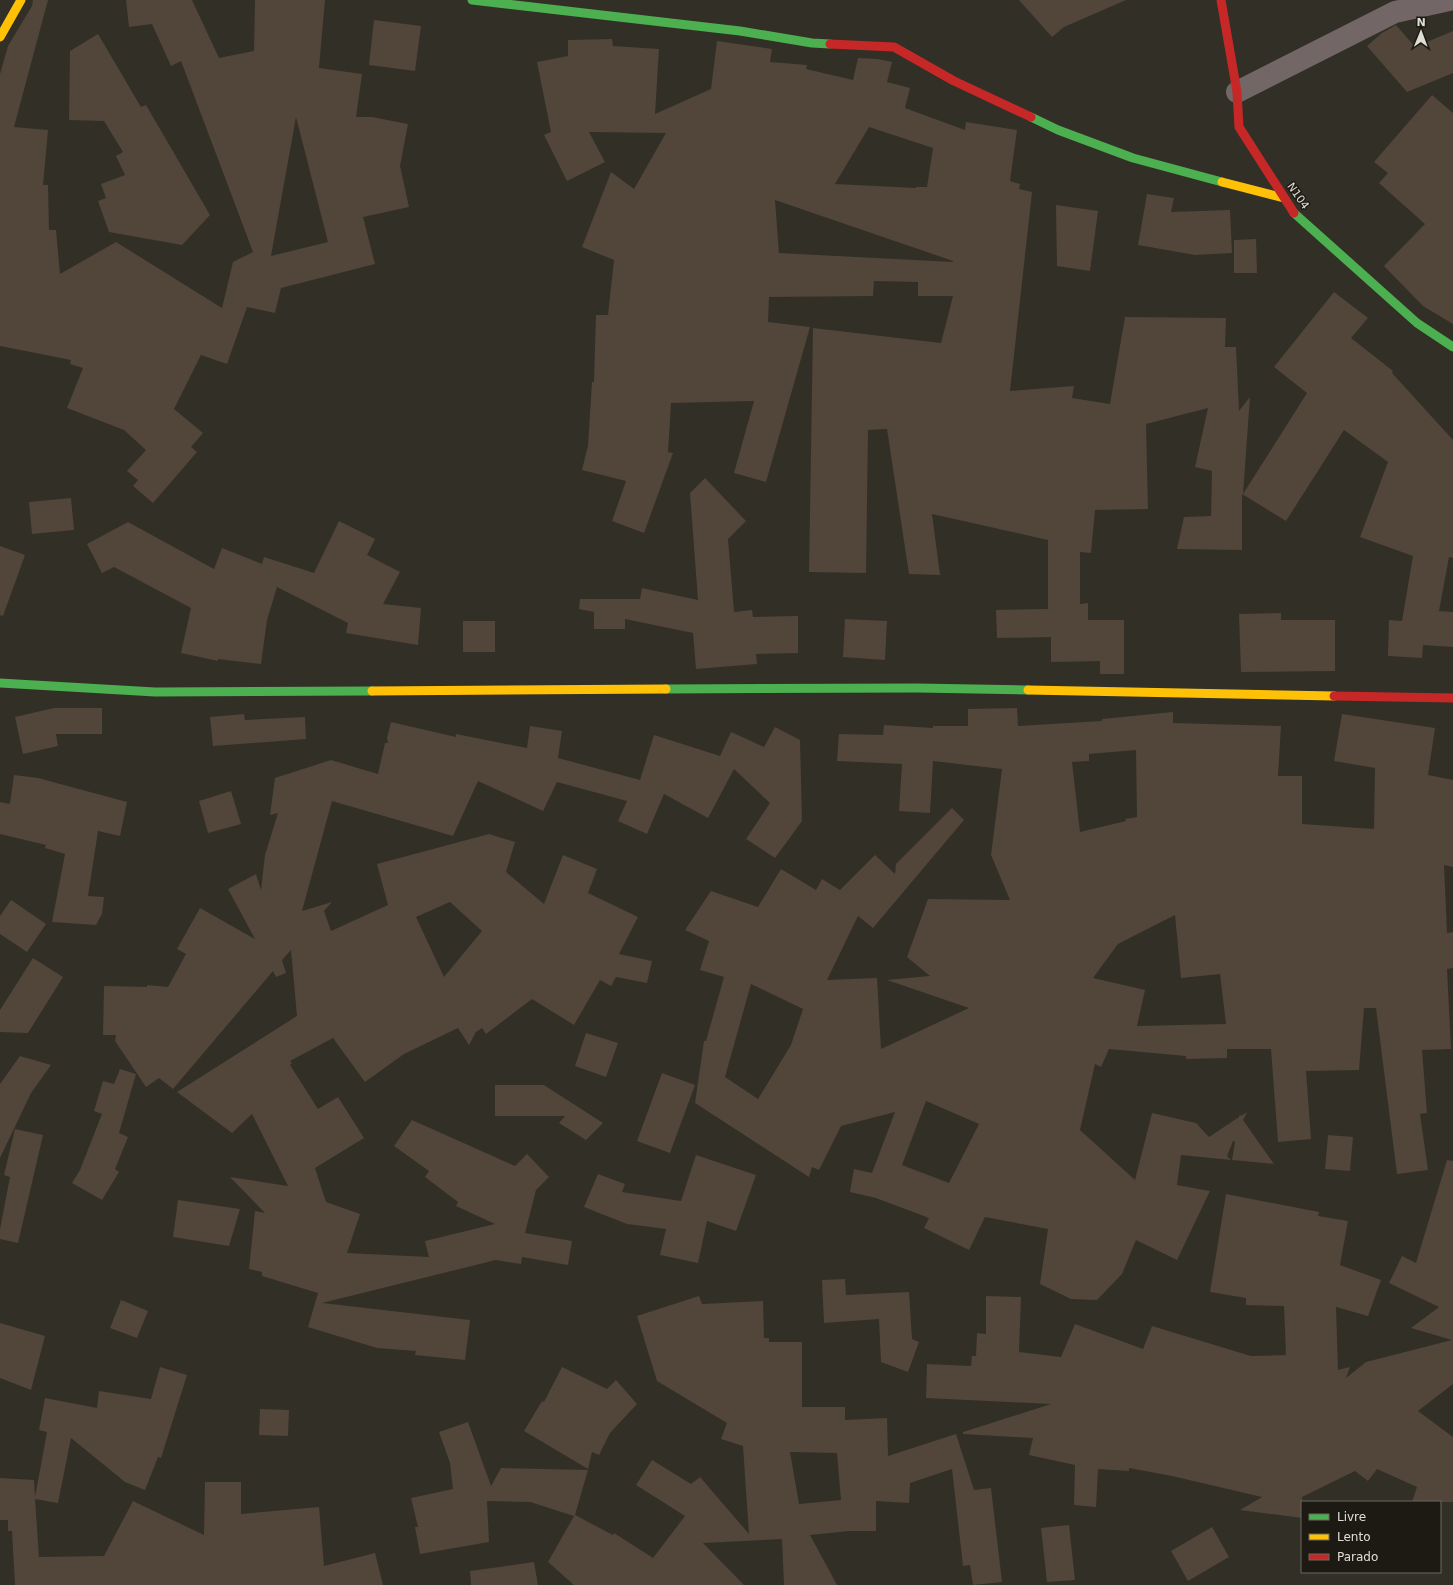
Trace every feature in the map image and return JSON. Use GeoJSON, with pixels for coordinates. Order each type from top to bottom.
{"type":"FeatureCollection","features":[{"type":"Feature","properties":{"kind":"street"},"geometry":{"type":"LineString","coordinates":[[0,37],[21,0]]}},
{"type":"Feature","properties":{"kind":"street"},"geometry":{"type":"LineString","coordinates":[[472,0],[740,31],[812,42],[894,47],[954,81],[1058,130],[1133,158],[1284,198]]}},
{"type":"Feature","properties":{"kind":"street","name":"N104"},"geometry":{"type":"LineString","coordinates":[[1221,0],[1238,92],[1239,127],[1296,216],[1405,313],[1417,323],[1453,347]]}},
{"type":"Feature","properties":{"kind":"street"},"geometry":{"type":"LineString","coordinates":[[1238,92],[1395,12],[1449,0]]}},
{"type":"Feature","properties":{"kind":"street"},"geometry":{"type":"LineString","coordinates":[[0,683],[155,692],[917,688],[1453,698]]}},
{"type":"Feature","properties":{"kind":"building"},"geometry":{"type":"Polygon","coordinates":[[[33,0],[48,0],[14,127],[48,130],[43,185],[48,185],[49,230],[56,230],[60,274],[116,242],[222,308],[233,262],[253,252],[181,61],[171,66],[152,24],[129,27],[126,0],[192,0],[219,58],[254,51],[255,0],[325,0],[319,68],[362,74],[356,117],[372,117],[408,124],[400,166],[409,207],[363,217],[375,264],[281,288],[275,313],[247,307],[227,364],[201,355],[174,409],[203,433],[191,447],[197,452],[153,503],[133,486],[138,480],[127,471],[146,450],[124,430],[67,408],[83,368],[70,364],[71,360],[0,346],[0,74],[8,46],[32,6],[33,0]],[[296,117],[271,256],[328,242],[296,117]]]}},
{"type":"Feature","properties":{"kind":"building"},"geometry":{"type":"Polygon","coordinates":[[[1019,0],[1126,0],[1064,27],[1052,37],[1019,0]]]}},
{"type":"Feature","properties":{"kind":"building"},"geometry":{"type":"Polygon","coordinates":[[[374,20],[421,26],[415,71],[369,65],[374,20]]]}},
{"type":"Feature","properties":{"kind":"building"},"geometry":{"type":"Polygon","coordinates":[[[1396,25],[1415,47],[1453,31],[1453,73],[1407,92],[1367,46],[1382,33],[1396,25]]]}},
{"type":"Feature","properties":{"kind":"building"},"geometry":{"type":"Polygon","coordinates":[[[98,34],[141,107],[146,105],[210,215],[182,245],[109,232],[98,201],[106,198],[101,184],[125,175],[116,156],[123,152],[104,121],[69,120],[70,51],[98,34]]]}},
{"type":"Feature","properties":{"kind":"building"},"geometry":{"type":"Polygon","coordinates":[[[612,39],[613,46],[659,49],[655,114],[711,89],[717,41],[772,49],[770,62],[807,65],[806,69],[853,80],[858,58],[878,59],[892,62],[887,82],[910,88],[905,108],[965,130],[966,122],[1017,130],[1010,181],[1020,184],[1019,189],[1032,192],[1010,391],[1074,386],[1072,398],[1110,404],[1125,317],[1226,318],[1225,347],[1236,347],[1239,411],[1250,397],[1243,494],[1307,393],[1274,367],[1334,292],[1368,318],[1351,338],[1393,371],[1392,373],[1453,440],[1453,558],[1449,557],[1439,611],[1453,612],[1453,647],[1423,645],[1422,658],[1388,656],[1389,620],[1402,621],[1413,556],[1360,537],[1388,462],[1344,430],[1286,521],[1242,494],[1242,550],[1177,549],[1184,517],[1211,516],[1212,471],[1195,467],[1208,408],[1146,424],[1148,509],[1095,510],[1091,553],[1080,552],[1080,604],[1088,603],[1088,620],[1124,620],[1124,674],[1100,674],[1100,661],[1051,662],[1051,637],[997,638],[996,610],[1048,609],[1048,540],[932,514],[940,575],[909,574],[887,429],[868,430],[866,573],[809,572],[813,328],[941,343],[953,296],[918,296],[918,282],[874,281],[873,296],[769,297],[768,322],[810,327],[766,482],[734,473],[754,401],[671,403],[668,452],[673,453],[644,533],[612,521],[626,481],[582,470],[588,446],[592,382],[594,382],[596,315],[608,315],[614,260],[582,247],[611,172],[634,189],[666,133],[589,132],[605,162],[567,181],[544,135],[551,132],[537,62],[568,56],[568,40],[612,39]],[[869,127],[835,184],[916,188],[927,187],[933,148],[869,127]],[[775,200],[779,253],[953,262],[953,261],[775,200]]]}},
{"type":"Feature","properties":{"kind":"building"},"geometry":{"type":"Polygon","coordinates":[[[1432,95],[1453,113],[1453,324],[1423,306],[1384,266],[1425,224],[1379,183],[1388,173],[1374,162],[1432,95]]]}},
{"type":"Feature","properties":{"kind":"building"},"geometry":{"type":"Polygon","coordinates":[[[1147,194],[1174,198],[1171,212],[1230,210],[1232,253],[1195,255],[1138,245],[1147,194]]]}},
{"type":"Feature","properties":{"kind":"building"},"geometry":{"type":"Polygon","coordinates":[[[1056,205],[1098,211],[1090,271],[1057,266],[1056,205]]]}},
{"type":"Feature","properties":{"kind":"building"},"geometry":{"type":"Polygon","coordinates":[[[1256,239],[1257,273],[1234,273],[1234,240],[1256,239]]]}},
{"type":"Feature","properties":{"kind":"building"},"geometry":{"type":"Polygon","coordinates":[[[705,478],[746,521],[728,539],[734,612],[752,610],[753,617],[798,616],[798,653],[756,654],[757,664],[696,669],[693,633],[625,619],[625,629],[594,629],[594,612],[579,609],[580,599],[640,599],[642,588],[698,600],[690,493],[705,478]]]}},
{"type":"Feature","properties":{"kind":"building"},"geometry":{"type":"Polygon","coordinates":[[[71,498],[74,530],[32,534],[29,502],[71,498]]]}},
{"type":"Feature","properties":{"kind":"building"},"geometry":{"type":"Polygon","coordinates":[[[339,521],[375,539],[367,555],[400,572],[383,604],[421,608],[418,645],[346,633],[348,623],[277,587],[267,620],[261,664],[218,659],[218,661],[181,653],[191,608],[114,567],[102,573],[87,544],[128,522],[214,569],[222,548],[262,564],[264,557],[314,573],[339,521]]]}},
{"type":"Feature","properties":{"kind":"building"},"geometry":{"type":"Polygon","coordinates":[[[0,546],[25,555],[3,616],[0,615],[0,546]]]}},
{"type":"Feature","properties":{"kind":"building"},"geometry":{"type":"Polygon","coordinates":[[[1281,613],[1281,620],[1335,620],[1335,671],[1241,672],[1239,614],[1281,613]]]}},
{"type":"Feature","properties":{"kind":"building"},"geometry":{"type":"Polygon","coordinates":[[[845,619],[887,621],[885,660],[843,657],[845,619]]]}},
{"type":"Feature","properties":{"kind":"building"},"geometry":{"type":"Polygon","coordinates":[[[463,621],[495,621],[495,652],[463,652],[463,621]]]}},
{"type":"Feature","properties":{"kind":"building"},"geometry":{"type":"Polygon","coordinates":[[[54,708],[102,708],[102,734],[56,734],[58,746],[23,754],[15,717],[54,708]]]}},
{"type":"Feature","properties":{"kind":"building"},"geometry":{"type":"Polygon","coordinates":[[[1017,708],[1018,726],[1102,721],[1102,719],[1173,712],[1173,723],[1281,726],[1278,776],[1302,776],[1302,824],[1374,829],[1375,768],[1334,761],[1342,714],[1435,728],[1428,775],[1453,780],[1453,867],[1444,865],[1447,933],[1453,932],[1453,968],[1447,969],[1451,1049],[1422,1050],[1427,1113],[1420,1114],[1428,1170],[1397,1174],[1376,1008],[1364,1008],[1359,1070],[1306,1071],[1311,1139],[1278,1142],[1271,1049],[1227,1049],[1227,1058],[1186,1059],[1186,1056],[1109,1049],[1101,1067],[1095,1064],[1080,1130],[1135,1180],[1152,1113],[1196,1123],[1209,1137],[1239,1117],[1240,1114],[1241,1116],[1247,1112],[1243,1120],[1274,1164],[1232,1160],[1235,1142],[1233,1141],[1227,1156],[1231,1160],[1181,1155],[1177,1185],[1210,1191],[1177,1260],[1136,1240],[1122,1274],[1097,1300],[1071,1299],[1040,1284],[1048,1229],[985,1217],[969,1250],[924,1228],[929,1218],[876,1198],[850,1192],[854,1169],[872,1173],[895,1112],[841,1126],[819,1170],[812,1167],[809,1177],[695,1103],[704,1041],[706,1041],[724,977],[700,970],[709,941],[685,930],[711,891],[758,907],[781,869],[816,890],[822,879],[840,890],[875,855],[895,874],[896,864],[952,808],[964,820],[873,928],[858,916],[827,980],[877,978],[881,1049],[969,1008],[887,980],[930,976],[907,957],[928,899],[1010,900],[991,855],[1002,769],[933,761],[930,813],[899,811],[902,764],[837,761],[839,734],[883,735],[884,725],[933,728],[933,726],[968,726],[968,709],[1017,708]],[[1136,750],[1089,754],[1089,761],[1072,762],[1080,832],[1137,817],[1136,750]],[[1175,915],[1118,944],[1093,978],[1145,990],[1137,1026],[1226,1024],[1220,974],[1181,978],[1175,915]],[[751,984],[725,1077],[758,1099],[791,1045],[803,1009],[751,984]],[[926,1101],[902,1165],[949,1183],[979,1124],[926,1101]]]}},
{"type":"Feature","properties":{"kind":"building"},"geometry":{"type":"Polygon","coordinates":[[[244,714],[245,720],[305,717],[306,739],[213,746],[210,717],[244,714]]]}},
{"type":"Feature","properties":{"kind":"building"},"geometry":{"type":"Polygon","coordinates":[[[391,722],[456,737],[456,734],[527,748],[530,726],[562,731],[558,758],[640,780],[654,735],[720,756],[731,732],[764,747],[775,727],[800,740],[802,821],[775,858],[746,839],[770,803],[734,769],[708,818],[664,794],[647,834],[618,821],[627,801],[557,782],[543,811],[478,781],[453,836],[332,801],[302,911],[332,902],[324,911],[331,931],[388,905],[377,864],[489,834],[515,842],[506,872],[544,904],[563,855],[597,869],[588,893],[638,917],[619,954],[652,961],[647,983],[616,977],[611,986],[600,980],[574,1025],[532,999],[486,1034],[482,1028],[476,1032],[469,1045],[458,1028],[404,1054],[365,1082],[333,1038],[290,1061],[292,1063],[290,1065],[318,1109],[338,1097],[364,1138],[315,1168],[326,1202],[360,1214],[347,1253],[429,1257],[425,1241],[495,1224],[456,1206],[458,1202],[425,1177],[429,1171],[394,1146],[412,1120],[515,1166],[527,1154],[549,1177],[536,1190],[525,1233],[572,1241],[568,1265],[522,1257],[521,1264],[496,1260],[322,1303],[470,1320],[465,1360],[415,1355],[416,1351],[377,1348],[308,1327],[318,1293],[262,1276],[262,1272],[249,1269],[255,1211],[265,1213],[230,1177],[288,1186],[252,1114],[232,1133],[177,1092],[297,1016],[291,950],[282,960],[286,973],[276,977],[273,971],[173,1089],[159,1078],[146,1087],[115,1041],[116,1035],[103,1035],[104,986],[147,987],[147,985],[168,987],[186,954],[177,949],[200,908],[255,939],[228,889],[256,874],[261,890],[265,855],[278,813],[270,815],[275,778],[331,760],[378,774],[385,743],[388,743],[387,738],[391,722]],[[450,902],[416,917],[444,977],[482,931],[450,902]]]}},
{"type":"Feature","properties":{"kind":"building"},"geometry":{"type":"Polygon","coordinates":[[[14,775],[38,778],[127,802],[120,836],[98,831],[88,896],[104,897],[102,914],[96,925],[52,922],[65,854],[45,848],[46,845],[0,834],[0,802],[10,804],[14,775]]]}},
{"type":"Feature","properties":{"kind":"building"},"geometry":{"type":"Polygon","coordinates":[[[231,791],[241,824],[208,833],[199,801],[231,791]]]}},
{"type":"Feature","properties":{"kind":"building"},"geometry":{"type":"Polygon","coordinates":[[[11,900],[46,924],[27,952],[0,934],[0,916],[11,900]]]}},
{"type":"Feature","properties":{"kind":"building"},"geometry":{"type":"Polygon","coordinates":[[[33,958],[63,977],[28,1033],[0,1032],[0,1010],[33,958]]]}},
{"type":"Feature","properties":{"kind":"building"},"geometry":{"type":"Polygon","coordinates":[[[586,1033],[618,1043],[606,1077],[575,1066],[586,1033]]]}},
{"type":"Feature","properties":{"kind":"building"},"geometry":{"type":"Polygon","coordinates":[[[20,1056],[51,1065],[31,1093],[0,1158],[0,1084],[20,1056]]]}},
{"type":"Feature","properties":{"kind":"building"},"geometry":{"type":"Polygon","coordinates":[[[120,1069],[136,1074],[119,1133],[128,1137],[115,1169],[119,1172],[102,1200],[72,1183],[80,1170],[102,1114],[94,1111],[103,1081],[114,1084],[120,1069]]]}},
{"type":"Feature","properties":{"kind":"building"},"geometry":{"type":"Polygon","coordinates":[[[662,1073],[695,1085],[670,1153],[637,1141],[662,1073]]]}},
{"type":"Feature","properties":{"kind":"building"},"geometry":{"type":"Polygon","coordinates":[[[495,1085],[544,1085],[603,1123],[586,1140],[559,1123],[565,1116],[495,1116],[495,1085]]]}},
{"type":"Feature","properties":{"kind":"building"},"geometry":{"type":"Polygon","coordinates":[[[15,1129],[43,1135],[18,1243],[0,1239],[0,1229],[10,1177],[4,1175],[15,1129]]]}},
{"type":"Feature","properties":{"kind":"building"},"geometry":{"type":"Polygon","coordinates":[[[1328,1135],[1353,1137],[1350,1171],[1325,1169],[1328,1135]]]}},
{"type":"Feature","properties":{"kind":"building"},"geometry":{"type":"Polygon","coordinates":[[[696,1155],[756,1175],[736,1231],[707,1221],[698,1263],[660,1255],[666,1229],[627,1224],[584,1207],[598,1174],[625,1184],[622,1192],[681,1201],[696,1155]]]}},
{"type":"Feature","properties":{"kind":"building"},"geometry":{"type":"Polygon","coordinates":[[[1447,1160],[1453,1161],[1453,1384],[1418,1411],[1453,1437],[1453,1502],[1412,1501],[1417,1487],[1377,1469],[1368,1481],[1355,1471],[1302,1497],[1301,1518],[1240,1510],[1262,1497],[1172,1476],[1129,1468],[1129,1471],[1098,1469],[1096,1507],[1074,1505],[1075,1465],[1029,1455],[1033,1438],[963,1434],[963,1432],[1051,1404],[926,1398],[927,1364],[971,1366],[972,1356],[976,1356],[977,1333],[986,1334],[986,1296],[1021,1297],[1019,1352],[1061,1357],[1075,1324],[1143,1349],[1152,1326],[1251,1356],[1286,1355],[1284,1306],[1246,1305],[1246,1298],[1210,1292],[1226,1194],[1319,1212],[1318,1216],[1348,1221],[1340,1265],[1381,1280],[1368,1316],[1336,1307],[1338,1370],[1350,1367],[1346,1378],[1366,1362],[1452,1340],[1411,1328],[1439,1307],[1389,1283],[1402,1256],[1416,1263],[1447,1160]]]}},
{"type":"Feature","properties":{"kind":"building"},"geometry":{"type":"Polygon","coordinates":[[[178,1200],[240,1209],[229,1246],[173,1237],[178,1200]]]}},
{"type":"Feature","properties":{"kind":"building"},"geometry":{"type":"Polygon","coordinates":[[[845,1279],[846,1295],[909,1292],[912,1339],[919,1342],[908,1372],[881,1362],[879,1319],[824,1323],[822,1280],[845,1279]]]}},
{"type":"Feature","properties":{"kind":"building"},"geometry":{"type":"Polygon","coordinates":[[[699,1296],[702,1304],[763,1301],[764,1338],[769,1338],[769,1342],[802,1342],[802,1407],[845,1407],[845,1420],[887,1418],[888,1456],[956,1434],[974,1490],[991,1488],[1002,1582],[973,1585],[970,1565],[963,1566],[952,1469],[910,1483],[909,1503],[876,1501],[876,1531],[849,1531],[810,1535],[837,1585],[784,1585],[782,1539],[703,1543],[744,1585],[574,1585],[548,1562],[574,1516],[530,1502],[487,1501],[489,1542],[420,1554],[415,1527],[418,1527],[411,1498],[453,1489],[450,1463],[439,1432],[468,1422],[491,1486],[501,1468],[588,1470],[575,1515],[613,1535],[614,1533],[653,1558],[685,1516],[636,1485],[652,1460],[691,1484],[700,1477],[749,1534],[743,1446],[721,1439],[727,1423],[657,1381],[637,1316],[699,1296]],[[790,1452],[799,1504],[841,1500],[837,1453],[790,1452]]]}},
{"type":"Feature","properties":{"kind":"building"},"geometry":{"type":"Polygon","coordinates":[[[121,1300],[148,1311],[137,1338],[110,1328],[121,1300]]]}},
{"type":"Feature","properties":{"kind":"building"},"geometry":{"type":"Polygon","coordinates":[[[0,1323],[45,1336],[31,1390],[0,1378],[0,1323]]]}},
{"type":"Feature","properties":{"kind":"building"},"geometry":{"type":"Polygon","coordinates":[[[160,1367],[187,1375],[161,1458],[158,1457],[145,1490],[125,1482],[71,1438],[58,1503],[35,1499],[39,1557],[104,1556],[133,1501],[204,1535],[205,1482],[241,1482],[241,1514],[319,1507],[324,1566],[375,1553],[383,1585],[15,1585],[12,1531],[8,1531],[8,1520],[0,1520],[0,1478],[34,1480],[35,1497],[47,1432],[39,1430],[45,1398],[97,1408],[99,1391],[151,1399],[160,1367]]]}},
{"type":"Feature","properties":{"kind":"building"},"geometry":{"type":"Polygon","coordinates":[[[562,1367],[607,1389],[616,1380],[637,1404],[610,1433],[599,1455],[592,1452],[588,1469],[524,1431],[542,1401],[544,1402],[562,1367]]]}},
{"type":"Feature","properties":{"kind":"building"},"geometry":{"type":"Polygon","coordinates":[[[260,1409],[289,1410],[288,1436],[259,1435],[260,1409]]]}},
{"type":"Feature","properties":{"kind":"building"},"geometry":{"type":"Polygon","coordinates":[[[1069,1525],[1075,1580],[1047,1582],[1041,1528],[1069,1525]]]}},
{"type":"Feature","properties":{"kind":"building"},"geometry":{"type":"Polygon","coordinates":[[[1212,1527],[1229,1557],[1188,1581],[1171,1551],[1212,1527]]]}},
{"type":"Feature","properties":{"kind":"building"},"geometry":{"type":"Polygon","coordinates":[[[534,1562],[538,1585],[471,1585],[470,1571],[534,1562]]]}},
{"type":"Feature","properties":{"kind":"traffic: fast"},"geometry":{"type":"LineString","coordinates":[[472,0],[740,31],[812,43],[830,44]]}},
{"type":"Feature","properties":{"kind":"traffic: fast"},"geometry":{"type":"LineString","coordinates":[[1031,117],[1058,130],[1133,158],[1222,182]]}},
{"type":"Feature","properties":{"kind":"traffic: fast"},"geometry":{"type":"LineString","coordinates":[[1294,213],[1417,323],[1453,347]]}},
{"type":"Feature","properties":{"kind":"traffic: fast"},"geometry":{"type":"LineString","coordinates":[[0,683],[155,692],[372,691]]}},
{"type":"Feature","properties":{"kind":"traffic: fast"},"geometry":{"type":"LineString","coordinates":[[666,689],[917,688],[1028,690]]}},
{"type":"Feature","properties":{"kind":"traffic: slow"},"geometry":{"type":"LineString","coordinates":[[0,37],[21,0]]}},
{"type":"Feature","properties":{"kind":"traffic: slow"},"geometry":{"type":"LineString","coordinates":[[1222,182],[1284,198]]}},
{"type":"Feature","properties":{"kind":"traffic: slow"},"geometry":{"type":"LineString","coordinates":[[372,691],[666,689]]}},
{"type":"Feature","properties":{"kind":"traffic: slow"},"geometry":{"type":"LineString","coordinates":[[1028,690],[1334,696]]}},
{"type":"Feature","properties":{"kind":"traffic: jam"},"geometry":{"type":"LineString","coordinates":[[1221,0],[1237,92],[1239,127],[1294,213]]}},
{"type":"Feature","properties":{"kind":"traffic: jam"},"geometry":{"type":"LineString","coordinates":[[830,44],[894,47],[954,81],[1031,117]]}},
{"type":"Feature","properties":{"kind":"traffic: jam"},"geometry":{"type":"LineString","coordinates":[[1334,696],[1453,698]]}}]}
